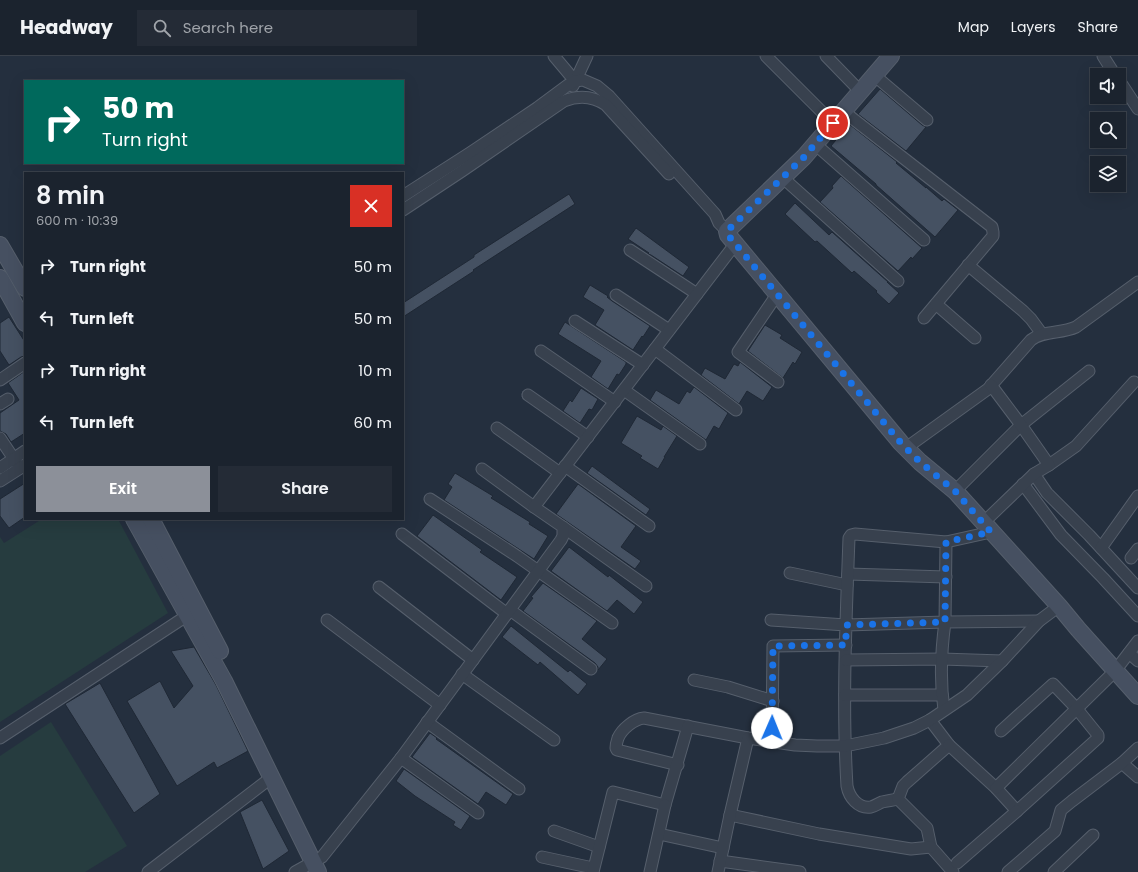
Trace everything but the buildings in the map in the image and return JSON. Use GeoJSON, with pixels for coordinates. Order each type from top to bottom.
{"type":"FeatureCollection","features":[{"type":"Feature","properties":{"kind":"street"},"geometry":{"type":"LineString","coordinates":[[554,56],[575,81]]}},
{"type":"Feature","properties":{"kind":"street"},"geometry":{"type":"LineString","coordinates":[[568,100],[587,56]]}},
{"type":"Feature","properties":{"kind":"street"},"geometry":{"type":"LineString","coordinates":[[766,56],[833,123]]}},
{"type":"Feature","properties":{"kind":"street"},"geometry":{"type":"LineString","coordinates":[[826,56],[860,91]]}},
{"type":"Feature","properties":{"kind":"street"},"geometry":{"type":"LineString","coordinates":[[534,507],[697,294],[728,232],[782,177],[804,157],[891,56]]}},
{"type":"Feature","properties":{"kind":"street"},"geometry":{"type":"LineString","coordinates":[[1103,56],[1111,68]]}},
{"type":"Feature","properties":{"kind":"street"},"geometry":{"type":"LineString","coordinates":[[874,75],[927,120]]}},
{"type":"Feature","properties":{"kind":"street"},"geometry":{"type":"LineString","coordinates":[[404,195],[470,153],[575,81],[583,80],[597,86],[609,96],[715,214],[728,232],[901,442],[920,462],[955,491],[1138,696]]}},
{"type":"Feature","properties":{"kind":"street"},"geometry":{"type":"LineString","coordinates":[[1126,91],[1138,109]]}},
{"type":"Feature","properties":{"kind":"street"},"geometry":{"type":"LineString","coordinates":[[404,209],[564,101],[579,97],[587,97],[606,105],[711,219],[728,232]]}},
{"type":"Feature","properties":{"kind":"street"},"geometry":{"type":"LineString","coordinates":[[843,111],[992,227],[993,236],[924,318]]}},
{"type":"Feature","properties":{"kind":"street"},"geometry":{"type":"LineString","coordinates":[[815,144],[924,240]]}},
{"type":"Feature","properties":{"kind":"street"},"geometry":{"type":"LineString","coordinates":[[782,177],[898,280]]}},
{"type":"Feature","properties":{"kind":"street"},"geometry":{"type":"LineString","coordinates":[[0,245],[24,286]]}},
{"type":"Feature","properties":{"kind":"street"},"geometry":{"type":"LineString","coordinates":[[630,250],[697,294]]}},
{"type":"Feature","properties":{"kind":"street"},"geometry":{"type":"LineString","coordinates":[[968,265],[1023,311],[1042,334]]}},
{"type":"Feature","properties":{"kind":"street"},"geometry":{"type":"LineString","coordinates":[[0,278],[24,321]]}},
{"type":"Feature","properties":{"kind":"street"},"geometry":{"type":"LineString","coordinates":[[901,442],[991,385],[1030,340],[1042,334],[1066,331],[1076,327],[1138,282]]}},
{"type":"Feature","properties":{"kind":"street"},"geometry":{"type":"LineString","coordinates":[[778,293],[738,352],[778,382]]}},
{"type":"Feature","properties":{"kind":"street"},"geometry":{"type":"LineString","coordinates":[[616,295],[669,330]]}},
{"type":"Feature","properties":{"kind":"street"},"geometry":{"type":"LineString","coordinates":[[936,304],[975,338]]}},
{"type":"Feature","properties":{"kind":"street"},"geometry":{"type":"LineString","coordinates":[[575,321],[643,365]]}},
{"type":"Feature","properties":{"kind":"street"},"geometry":{"type":"LineString","coordinates":[[655,349],[736,410]]}},
{"type":"Feature","properties":{"kind":"street"},"geometry":{"type":"LineString","coordinates":[[541,351],[615,402]]}},
{"type":"Feature","properties":{"kind":"street"},"geometry":{"type":"LineString","coordinates":[[0,380],[24,364]]}},
{"type":"Feature","properties":{"kind":"street"},"geometry":{"type":"LineString","coordinates":[[955,491],[1021,425],[1089,371]]}},
{"type":"Feature","properties":{"kind":"street"},"geometry":{"type":"LineString","coordinates":[[898,800],[883,802],[871,807],[864,806],[858,804],[848,791],[844,746],[849,538],[851,535],[855,534],[946,542],[987,527],[1023,484],[1034,474],[1076,446],[1134,382]]}},
{"type":"Feature","properties":{"kind":"street"},"geometry":{"type":"LineString","coordinates":[[991,385],[1049,465]]}},
{"type":"Feature","properties":{"kind":"street"},"geometry":{"type":"LineString","coordinates":[[624,390],[700,444]]}},
{"type":"Feature","properties":{"kind":"street"},"geometry":{"type":"LineString","coordinates":[[528,395],[588,437]]}},
{"type":"Feature","properties":{"kind":"street"},"geometry":{"type":"LineString","coordinates":[[497,428],[649,526]]}},
{"type":"Feature","properties":{"kind":"street"},"geometry":{"type":"LineString","coordinates":[[0,438],[20,464]]}},
{"type":"Feature","properties":{"kind":"street"},"geometry":{"type":"LineString","coordinates":[[0,481],[20,464],[24,454]]}},
{"type":"Feature","properties":{"kind":"street"},"geometry":{"type":"LineString","coordinates":[[0,468],[20,464]]}},
{"type":"Feature","properties":{"kind":"street"},"geometry":{"type":"LineString","coordinates":[[482,469],[646,586]]}},
{"type":"Feature","properties":{"kind":"street"},"geometry":{"type":"LineString","coordinates":[[1034,474],[1047,493],[1138,588]]}},
{"type":"Feature","properties":{"kind":"street"},"geometry":{"type":"LineString","coordinates":[[1023,484],[1061,535],[1138,616]]}},
{"type":"Feature","properties":{"kind":"street"},"geometry":{"type":"LineString","coordinates":[[1101,548],[1138,496]]}},
{"type":"Feature","properties":{"kind":"street"},"geometry":{"type":"LineString","coordinates":[[430,499],[517,556],[612,623]]}},
{"type":"Feature","properties":{"kind":"street"},"geometry":{"type":"LineString","coordinates":[[135,520],[224,681],[245,711],[272,777],[318,864],[329,872]]}},
{"type":"Feature","properties":{"kind":"street"},"geometry":{"type":"LineString","coordinates":[[152,520],[318,864]]}},
{"type":"Feature","properties":{"kind":"street"},"geometry":{"type":"LineString","coordinates":[[295,872],[318,864],[401,758],[561,540],[563,536],[563,527]]}},
{"type":"Feature","properties":{"kind":"street"},"geometry":{"type":"LineString","coordinates":[[402,534],[509,612],[592,669]]}},
{"type":"Feature","properties":{"kind":"street"},"geometry":{"type":"LineString","coordinates":[[944,710],[942,695],[942,659],[945,622],[946,542]]}},
{"type":"Feature","properties":{"kind":"street"},"geometry":{"type":"LineString","coordinates":[[790,573],[847,585]]}},
{"type":"Feature","properties":{"kind":"street"},"geometry":{"type":"LineString","coordinates":[[848,574],[946,577]]}},
{"type":"Feature","properties":{"kind":"street"},"geometry":{"type":"LineString","coordinates":[[379,587],[473,660]]}},
{"type":"Feature","properties":{"kind":"street"},"geometry":{"type":"LineString","coordinates":[[678,765],[617,750],[618,737],[629,726],[640,718],[644,718],[748,738],[795,745],[844,746],[884,738],[914,728],[930,720],[967,695],[1002,661],[1039,621],[1059,606]]}},
{"type":"Feature","properties":{"kind":"street"},"geometry":{"type":"LineString","coordinates":[[0,738],[188,615]]}},
{"type":"Feature","properties":{"kind":"street"},"geometry":{"type":"LineString","coordinates":[[327,620],[440,705]]}},
{"type":"Feature","properties":{"kind":"street"},"geometry":{"type":"LineString","coordinates":[[771,620],[846,625],[1039,621]]}},
{"type":"Feature","properties":{"kind":"street"},"geometry":{"type":"LineString","coordinates":[[996,788],[1116,671],[1138,641]]}},
{"type":"Feature","properties":{"kind":"street"},"geometry":{"type":"LineString","coordinates":[[772,741],[773,646],[846,645]]}},
{"type":"Feature","properties":{"kind":"street"},"geometry":{"type":"LineString","coordinates":[[1129,653],[1138,661]]}},
{"type":"Feature","properties":{"kind":"street"},"geometry":{"type":"LineString","coordinates":[[846,660],[942,659],[1002,661]]}},
{"type":"Feature","properties":{"kind":"street"},"geometry":{"type":"LineString","coordinates":[[462,674],[554,740]]}},
{"type":"Feature","properties":{"kind":"street"},"geometry":{"type":"LineString","coordinates":[[694,680],[728,687],[773,701]]}},
{"type":"Feature","properties":{"kind":"street"},"geometry":{"type":"LineString","coordinates":[[898,800],[927,828],[931,847],[949,868],[1017,811],[1098,738],[1098,735],[1077,709],[1053,684],[1000,731]]}},
{"type":"Feature","properties":{"kind":"street"},"geometry":{"type":"LineString","coordinates":[[845,695],[942,695]]}},
{"type":"Feature","properties":{"kind":"street"},"geometry":{"type":"LineString","coordinates":[[930,720],[949,745],[996,788],[1017,811]]}},
{"type":"Feature","properties":{"kind":"street"},"geometry":{"type":"LineString","coordinates":[[427,722],[519,789]]}},
{"type":"Feature","properties":{"kind":"street"},"geometry":{"type":"LineString","coordinates":[[650,872],[665,805],[678,765],[688,726]]}},
{"type":"Feature","properties":{"kind":"street"},"geometry":{"type":"LineString","coordinates":[[718,872],[722,848],[748,738]]}},
{"type":"Feature","properties":{"kind":"street"},"geometry":{"type":"LineString","coordinates":[[898,800],[903,786],[949,745]]}},
{"type":"Feature","properties":{"kind":"street"},"geometry":{"type":"LineString","coordinates":[[1008,872],[1055,831],[1061,810],[1122,763],[1138,748]]}},
{"type":"Feature","properties":{"kind":"street"},"geometry":{"type":"LineString","coordinates":[[401,758],[478,813]]}},
{"type":"Feature","properties":{"kind":"street"},"geometry":{"type":"LineString","coordinates":[[1122,763],[1138,777]]}},
{"type":"Feature","properties":{"kind":"street"},"geometry":{"type":"LineString","coordinates":[[148,872],[272,777]]}},
{"type":"Feature","properties":{"kind":"street"},"geometry":{"type":"LineString","coordinates":[[542,857],[593,870],[613,792],[665,805]]}},
{"type":"Feature","properties":{"kind":"street"},"geometry":{"type":"LineString","coordinates":[[730,815],[819,834],[911,849],[931,847]]}},
{"type":"Feature","properties":{"kind":"street"},"geometry":{"type":"LineString","coordinates":[[554,831],[599,847]]}},
{"type":"Feature","properties":{"kind":"street"},"geometry":{"type":"LineString","coordinates":[[659,834],[722,848]]}},
{"type":"Feature","properties":{"kind":"street"},"geometry":{"type":"LineString","coordinates":[[1054,872],[1093,835]]}},
{"type":"Feature","properties":{"kind":"street"},"geometry":{"type":"LineString","coordinates":[[720,861],[774,870],[800,872]]}},
{"type":"Feature","properties":{"kind":"green space"},"geometry":{"type":"Polygon","coordinates":[[[40,520],[119,520],[168,613],[0,722],[0,537],[4,543],[40,520]]]}},
{"type":"Feature","properties":{"kind":"green space"},"geometry":{"type":"Polygon","coordinates":[[[51,722],[127,846],[85,872],[0,872],[0,756],[51,722]]]}},
{"type":"Feature","properties":{"kind":"route"},"geometry":{"type":"LineString","coordinates":[[772,728],[773,646],[846,645],[846,625],[945,622],[946,542],[991,532],[955,491],[920,462],[901,443],[728,235],[730,228],[804,157],[833,123]]}}]}
